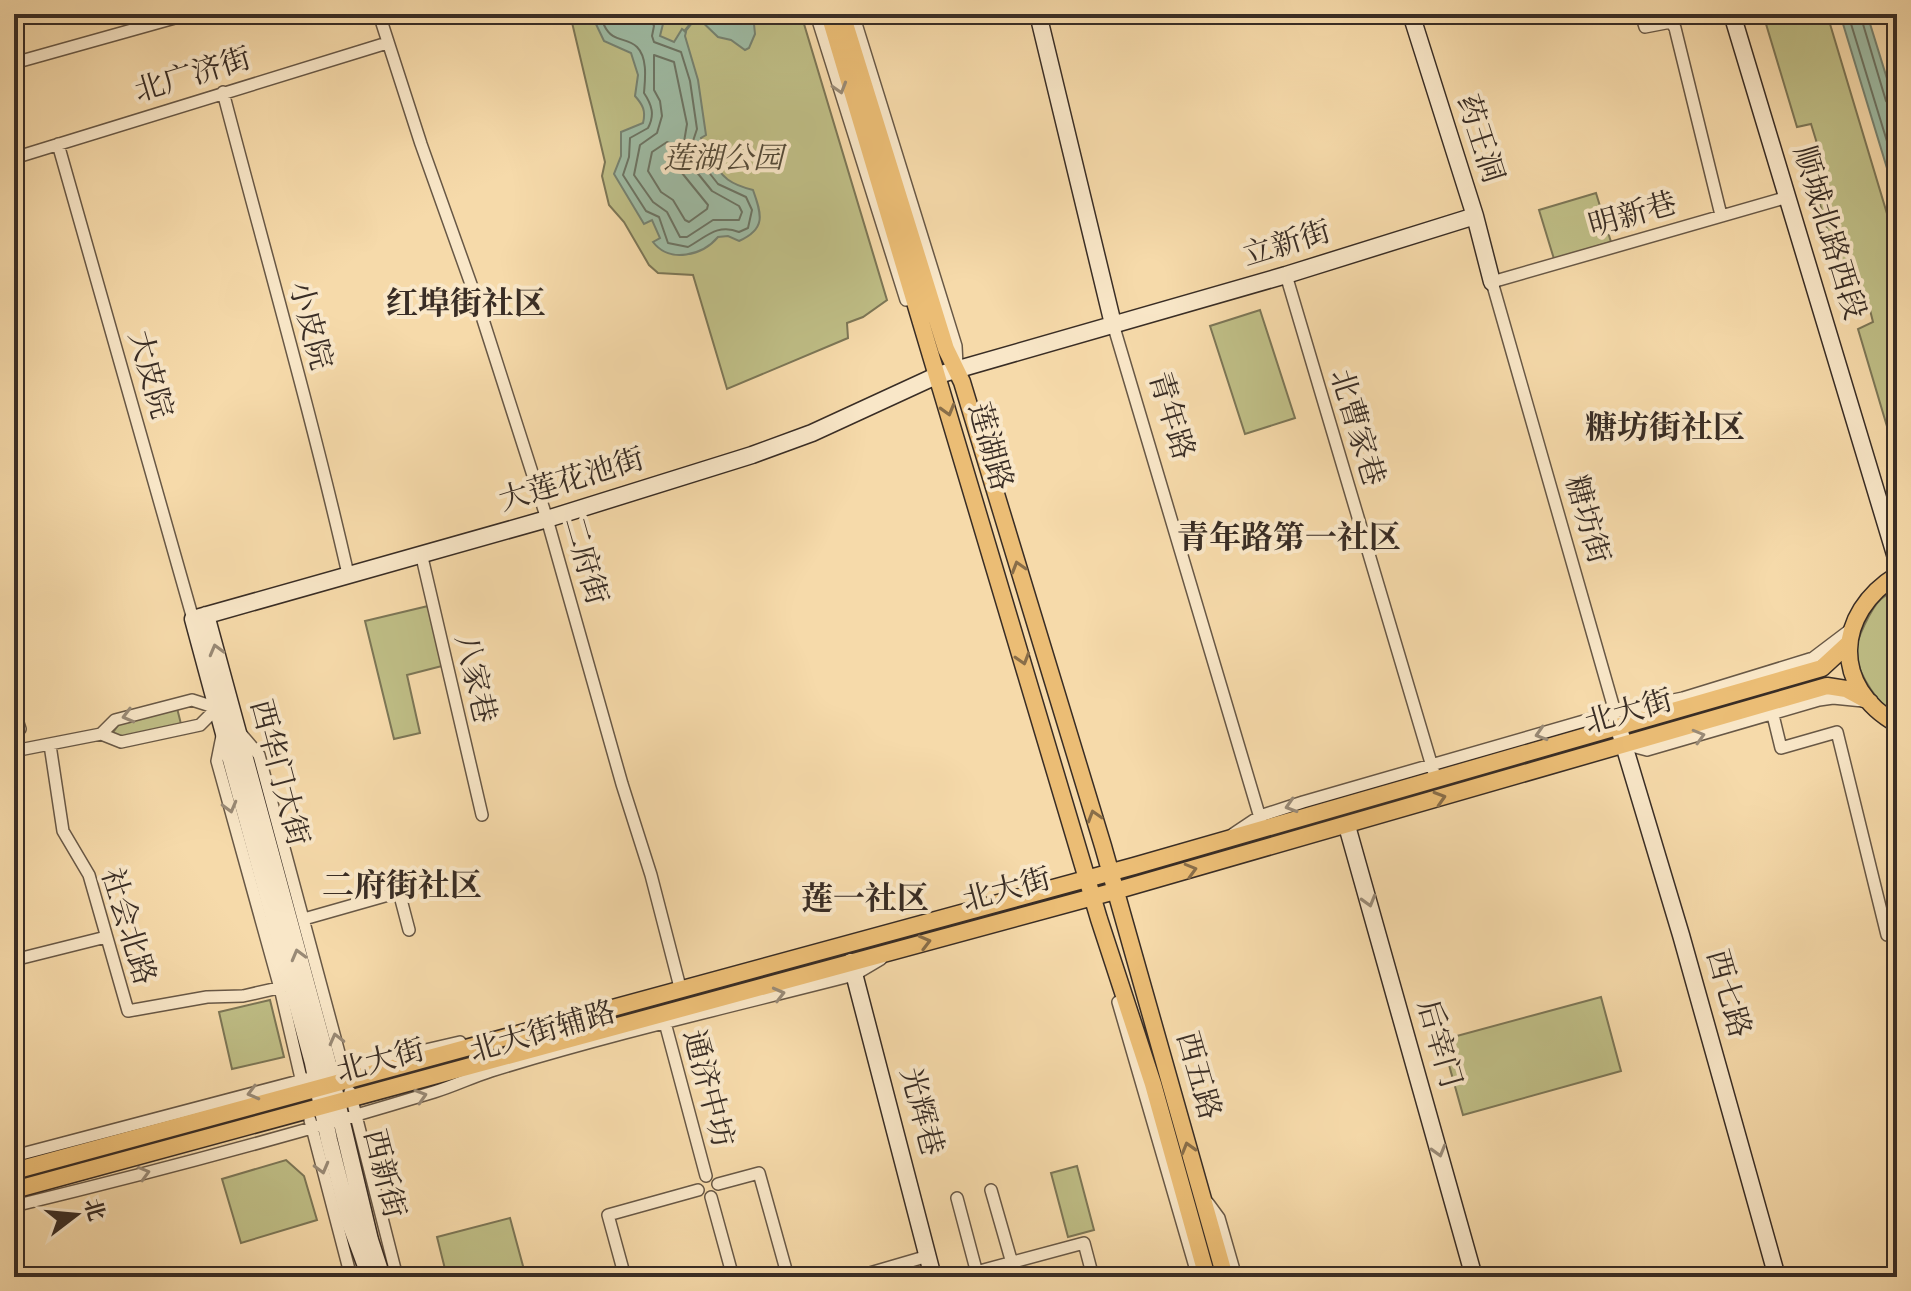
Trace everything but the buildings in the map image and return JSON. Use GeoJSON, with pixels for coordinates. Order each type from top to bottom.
{"type":"FeatureCollection","features":[{"type":"Feature","properties":{"kind":"main road","name":"莲湖路"},"geometry":{"type":"LineString","coordinates":[[829,14],[1093,897]]}},
{"type":"Feature","properties":{"kind":"main road","name":"莲湖路"},"geometry":{"type":"LineString","coordinates":[[842,14],[946,349],[957,369],[1115,891]]}},
{"type":"Feature","properties":{"kind":"main road"},"geometry":{"type":"LineString","coordinates":[[1895,14],[1897,21]]}},
{"type":"Feature","properties":{"kind":"main road","name":"北大街"},"geometry":{"type":"LineString","coordinates":[[14,1171],[324,1081],[1224,840],[1262,822],[1617,719],[1822,668],[1849,637],[1859,609],[1873,593],[1897,575]]}},
{"type":"Feature","properties":{"kind":"main road","name":"北大街"},"geometry":{"type":"LineString","coordinates":[[1849,637],[1852,675],[1870,702]]}},
{"type":"Feature","properties":{"kind":"main road","name":"北大街"},"geometry":{"type":"LineString","coordinates":[[14,1190],[332,1113],[664,1018],[852,969],[897,949],[1347,826],[1624,744],[1771,709],[1827,686],[1846,689],[1870,702],[1897,724]]}},
{"type":"Feature","properties":{"kind":"main road","name":"西五路"},"geometry":{"type":"LineString","coordinates":[[1115,891],[1225,1277]]}},
{"type":"Feature","properties":{"kind":"main road","name":"西五路"},"geometry":{"type":"LineString","coordinates":[[1093,897],[1153,1084],[1207,1277]]}},
{"type":"Feature","properties":{"kind":"street"},"geometry":{"type":"LineString","coordinates":[[14,63],[189,14]]}},
{"type":"Feature","properties":{"kind":"street","name":"二府街"},"geometry":{"type":"LineString","coordinates":[[379,14],[547,519],[651,875],[680,988]]}},
{"type":"Feature","properties":{"kind":"street"},"geometry":{"type":"LineString","coordinates":[[816,14],[924,357],[938,375]]}},
{"type":"Feature","properties":{"kind":"street"},"geometry":{"type":"LineString","coordinates":[[853,14],[956,346],[957,369]]}},
{"type":"Feature","properties":{"kind":"street","name":"青年路"},"geometry":{"type":"LineString","coordinates":[[1038,14],[1113,324],[1262,822]]}},
{"type":"Feature","properties":{"kind":"street","name":"药王洞"},"geometry":{"type":"LineString","coordinates":[[1411,14],[1475,216],[1492,282]]}},
{"type":"Feature","properties":{"kind":"street"},"geometry":{"type":"LineString","coordinates":[[1641,14],[1645,27],[1671,22],[1675,28],[1721,215]]}},
{"type":"Feature","properties":{"kind":"street","name":"顺城北路西段"},"geometry":{"type":"LineString","coordinates":[[1732,14],[1897,561]]}},
{"type":"Feature","properties":{"kind":"street","name":"北广济街"},"geometry":{"type":"LineString","coordinates":[[14,158],[387,43]]}},
{"type":"Feature","properties":{"kind":"street","name":"小皮院"},"geometry":{"type":"LineString","coordinates":[[223,92],[321,456],[348,574]]}},
{"type":"Feature","properties":{"kind":"street","name":"大皮院"},"geometry":{"type":"LineString","coordinates":[[58,144],[199,617]]}},
{"type":"Feature","properties":{"kind":"street","name":"明新巷"},"geometry":{"type":"LineString","coordinates":[[1492,282],[1788,197]]}},
{"type":"Feature","properties":{"kind":"street","name":"立新街"},"geometry":{"type":"LineString","coordinates":[[957,369],[1286,275],[1475,216]]}},
{"type":"Feature","properties":{"kind":"street","name":"北曹家巷"},"geometry":{"type":"LineString","coordinates":[[1286,275],[1434,773]]}},
{"type":"Feature","properties":{"kind":"street","name":"糖坊街"},"geometry":{"type":"LineString","coordinates":[[1492,282],[1617,719]]}},
{"type":"Feature","properties":{"kind":"street","name":"大莲花池街"},"geometry":{"type":"LineString","coordinates":[[199,617],[547,519],[752,455],[812,433],[957,369]]}},
{"type":"Feature","properties":{"kind":"street","name":"八家巷"},"geometry":{"type":"LineString","coordinates":[[421,553],[482,815]]}},
{"type":"Feature","properties":{"kind":"street","name":"西华门大街"},"geometry":{"type":"LineString","coordinates":[[199,617],[217,708],[230,730],[285,987],[324,1081]]}},
{"type":"Feature","properties":{"kind":"street","name":"西华门大街"},"geometry":{"type":"LineString","coordinates":[[199,617],[324,1081]]}},
{"type":"Feature","properties":{"kind":"street"},"geometry":{"type":"LineString","coordinates":[[21,748],[101,734],[115,720],[192,700],[217,708],[200,725],[121,742],[101,734]]}},
{"type":"Feature","properties":{"kind":"street"},"geometry":{"type":"LineString","coordinates":[[1771,709],[1781,748],[1837,732],[1887,935]]}},
{"type":"Feature","properties":{"kind":"street"},"geometry":{"type":"LineString","coordinates":[[14,710],[20,729]]}},
{"type":"Feature","properties":{"kind":"street","name":"西七路"},"geometry":{"type":"LineString","coordinates":[[1617,719],[1777,1277]]}},
{"type":"Feature","properties":{"kind":"street"},"geometry":{"type":"LineString","coordinates":[[230,730],[259,755],[304,919],[324,1081],[332,1113],[351,1277]]}},
{"type":"Feature","properties":{"kind":"street","name":"社会北路"},"geometry":{"type":"LineString","coordinates":[[50,745],[63,831],[89,875],[128,1011],[207,997],[243,996],[285,987]]}},
{"type":"Feature","properties":{"kind":"street","name":"后宰门"},"geometry":{"type":"LineString","coordinates":[[1347,826],[1474,1277]]}},
{"type":"Feature","properties":{"kind":"street"},"geometry":{"type":"LineString","coordinates":[[304,919],[399,892],[409,930]]}},
{"type":"Feature","properties":{"kind":"street"},"geometry":{"type":"LineString","coordinates":[[14,960],[106,937]]}},
{"type":"Feature","properties":{"kind":"street"},"geometry":{"type":"LineString","coordinates":[[1114,962],[1117,998],[1198,1277]]}},
{"type":"Feature","properties":{"kind":"street","name":"光辉巷"},"geometry":{"type":"LineString","coordinates":[[852,969],[933,1277]]}},
{"type":"Feature","properties":{"kind":"street","name":"通济中坊"},"geometry":{"type":"LineString","coordinates":[[664,1018],[706,1176]]}},
{"type":"Feature","properties":{"kind":"street"},"geometry":{"type":"LineString","coordinates":[[14,1156],[324,1081]]}},
{"type":"Feature","properties":{"kind":"street","name":"西新街"},"geometry":{"type":"LineString","coordinates":[[324,1081],[382,1277]]}},
{"type":"Feature","properties":{"kind":"street"},"geometry":{"type":"LineString","coordinates":[[14,1206],[106,1184],[332,1113]]}},
{"type":"Feature","properties":{"kind":"street"},"geometry":{"type":"LineString","coordinates":[[332,1113],[397,1277]]}},
{"type":"Feature","properties":{"kind":"street","name":"西新街"},"geometry":{"type":"LineString","coordinates":[[332,1113],[350,1223],[370,1277]]}},
{"type":"Feature","properties":{"kind":"street"},"geometry":{"type":"LineString","coordinates":[[718,1184],[759,1173],[788,1277]]}},
{"type":"Feature","properties":{"kind":"street"},"geometry":{"type":"LineString","coordinates":[[706,1176],[714,1177],[718,1184],[718,1193],[711,1197],[702,1196],[698,1190],[699,1181],[706,1176]]}},
{"type":"Feature","properties":{"kind":"street"},"geometry":{"type":"LineString","coordinates":[[625,1277],[608,1215],[698,1190]]}},
{"type":"Feature","properties":{"kind":"street"},"geometry":{"type":"LineString","coordinates":[[991,1190],[1016,1277]]}},
{"type":"Feature","properties":{"kind":"street"},"geometry":{"type":"LineString","coordinates":[[1201,1194],[1219,1218],[1236,1277]]}},
{"type":"Feature","properties":{"kind":"street"},"geometry":{"type":"LineString","coordinates":[[711,1197],[733,1277]]}},
{"type":"Feature","properties":{"kind":"street"},"geometry":{"type":"LineString","coordinates":[[957,1198],[977,1274],[1011,1261],[1084,1243],[1093,1277]]}},
{"type":"Feature","properties":{"kind":"street"},"geometry":{"type":"LineString","coordinates":[[856,1277],[928,1256]]}},
{"type":"Feature","properties":{"kind":"green space","name":"莲湖公园"},"geometry":{"type":"Polygon","coordinates":[[[570,14],[801,14],[887,300],[863,317],[847,323],[848,338],[727,389],[693,275],[658,273],[649,265],[624,222],[609,205],[602,176],[605,162],[570,14]]]}},
{"type":"Feature","properties":{"kind":"green space"},"geometry":{"type":"Polygon","coordinates":[[[1763,14],[1827,14],[1897,247],[1897,460],[1858,329],[1873,322],[1866,294],[1848,299],[1805,154],[1819,150],[1811,124],[1797,127],[1763,14]]]}},
{"type":"Feature","properties":{"kind":"green space"},"geometry":{"type":"Polygon","coordinates":[[[1596,193],[1611,242],[1554,259],[1539,210],[1596,193]]]}},
{"type":"Feature","properties":{"kind":"green space"},"geometry":{"type":"Polygon","coordinates":[[[1260,310],[1295,418],[1245,434],[1210,326],[1260,310]]]}},
{"type":"Feature","properties":{"kind":"green space"},"geometry":{"type":"Polygon","coordinates":[[[1897,588],[1897,716],[1871,690],[1861,673],[1856,649],[1873,609],[1897,588]]]}},
{"type":"Feature","properties":{"kind":"green space"},"geometry":{"type":"Polygon","coordinates":[[[428,606],[442,666],[407,675],[420,733],[394,739],[365,621],[428,606]]]}},
{"type":"Feature","properties":{"kind":"green space"},"geometry":{"type":"Polygon","coordinates":[[[177,708],[181,724],[123,739],[112,734],[119,724],[177,708]]]}},
{"type":"Feature","properties":{"kind":"green space"},"geometry":{"type":"Polygon","coordinates":[[[1601,997],[1621,1071],[1463,1115],[1442,1040],[1601,997]]]}},
{"type":"Feature","properties":{"kind":"green space"},"geometry":{"type":"Polygon","coordinates":[[[270,1000],[284,1057],[232,1069],[219,1012],[270,1000]]]}},
{"type":"Feature","properties":{"kind":"green space"},"geometry":{"type":"Polygon","coordinates":[[[286,1160],[304,1176],[317,1220],[241,1243],[222,1179],[286,1160]]]}},
{"type":"Feature","properties":{"kind":"green space"},"geometry":{"type":"Polygon","coordinates":[[[1077,1166],[1094,1230],[1068,1237],[1051,1173],[1077,1166]]]}},
{"type":"Feature","properties":{"kind":"green space"},"geometry":{"type":"Polygon","coordinates":[[[510,1218],[526,1277],[447,1277],[437,1237],[510,1218]]]}},
{"type":"Feature","properties":{"kind":"water","name":"莲湖公园"},"geometry":{"type":"Polygon","coordinates":[[[601,14],[655,14],[663,24],[660,36],[674,42],[682,29],[686,32],[698,80],[706,135],[701,138],[707,158],[713,157],[728,180],[753,190],[756,199],[760,220],[748,236],[739,241],[728,236],[718,237],[695,252],[677,255],[660,249],[653,242],[660,238],[652,220],[644,224],[614,174],[621,156],[621,132],[643,123],[644,112],[635,96],[638,75],[631,53],[604,41],[595,22],[601,14]]]}},
{"type":"Feature","properties":{"kind":"water"},"geometry":{"type":"Polygon","coordinates":[[[694,14],[753,14],[755,34],[749,48],[745,50],[731,40],[718,37],[694,14]]]}},
{"type":"Feature","properties":{"kind":"water"},"geometry":{"type":"Polygon","coordinates":[[[1840,14],[1867,14],[1897,111],[1897,201],[1840,14]]]}},
{"type":"Feature","properties":{"kind":"waterway"},"geometry":{"type":"LineString","coordinates":[[685,31],[697,16]]}},
{"type":"Feature","properties":{"kind":"district","name":"红埠街社区"},"geometry":{"type":"Point","coordinates":[466,306]}},
{"type":"Feature","properties":{"kind":"district","name":"糖坊街社区"},"geometry":{"type":"Point","coordinates":[1665,430]}},
{"type":"Feature","properties":{"kind":"district","name":"青年路第一社区"},"geometry":{"type":"Point","coordinates":[1289,540]}},
{"type":"Feature","properties":{"kind":"district","name":"二府街社区"},"geometry":{"type":"Point","coordinates":[402,888]}},
{"type":"Feature","properties":{"kind":"district","name":"莲一社区"},"geometry":{"type":"Point","coordinates":[865,901]}}]}
